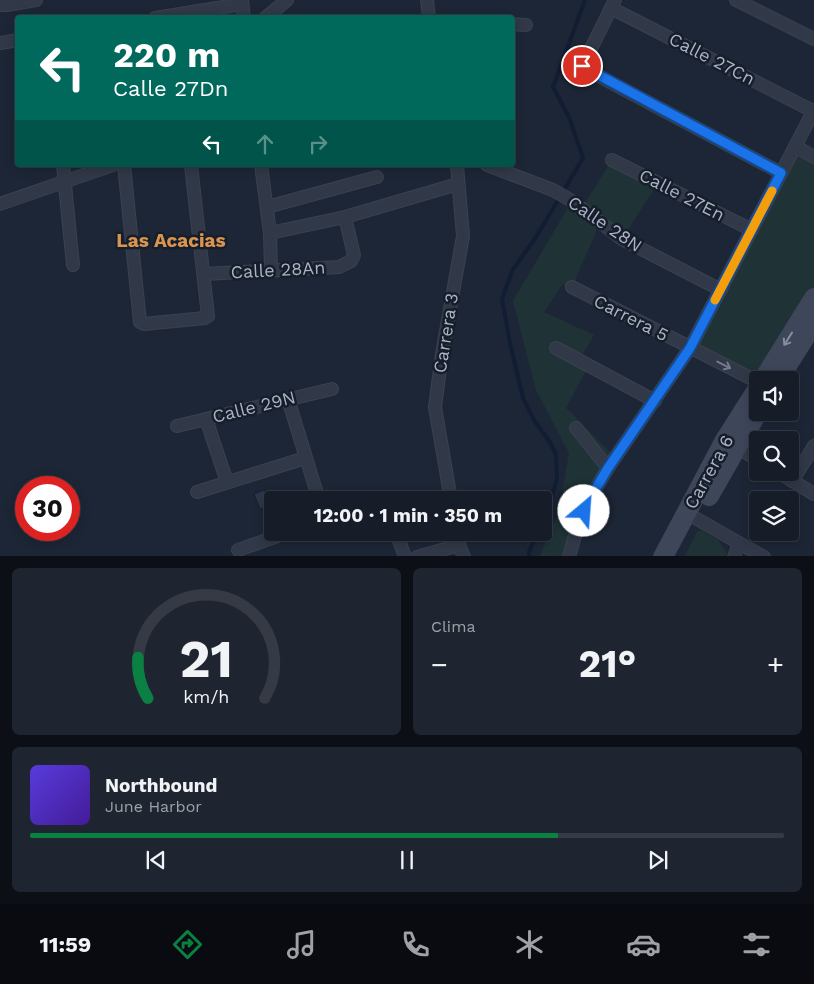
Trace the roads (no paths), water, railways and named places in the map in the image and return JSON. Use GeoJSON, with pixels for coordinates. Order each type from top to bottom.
{"type":"FeatureCollection","features":[{"type":"Feature","properties":{"kind":"main road"},"geometry":{"type":"LineString","coordinates":[[769,371],[814,298]]}},
{"type":"Feature","properties":{"kind":"main road"},"geometry":{"type":"LineString","coordinates":[[784,371],[814,323]]}},
{"type":"Feature","properties":{"kind":"main road","name":"Carrera 6"},"geometry":{"type":"LineString","coordinates":[[676,556],[697,519],[749,407]]}},
{"type":"Feature","properties":{"kind":"main road","name":"Carrera 6"},"geometry":{"type":"LineString","coordinates":[[663,556],[731,444],[750,421]]}},
{"type":"Feature","properties":{"kind":"street"},"geometry":{"type":"LineString","coordinates":[[0,5],[6,6],[36,0]]}},
{"type":"Feature","properties":{"kind":"street"},"geometry":{"type":"LineString","coordinates":[[269,15],[287,0]]}},
{"type":"Feature","properties":{"kind":"street"},"geometry":{"type":"LineString","coordinates":[[427,0],[429,15]]}},
{"type":"Feature","properties":{"kind":"street"},"geometry":{"type":"LineString","coordinates":[[736,0],[814,39]]}},
{"type":"Feature","properties":{"kind":"street"},"geometry":{"type":"LineString","coordinates":[[177,15],[242,2],[244,15]]}},
{"type":"Feature","properties":{"kind":"street"},"geometry":{"type":"LineString","coordinates":[[613,4],[582,66],[781,173]]}},
{"type":"Feature","properties":{"kind":"street","name":"Calle 27Cn"},"geometry":{"type":"LineString","coordinates":[[613,4],[814,110]]}},
{"type":"Feature","properties":{"kind":"street"},"geometry":{"type":"LineString","coordinates":[[515,24],[526,25]]}},
{"type":"Feature","properties":{"kind":"street"},"geometry":{"type":"LineString","coordinates":[[0,43],[15,40]]}},
{"type":"Feature","properties":{"kind":"street","name":"Carrera 5"},"geometry":{"type":"LineString","coordinates":[[568,556],[586,507],[608,468],[690,348],[795,146],[810,129],[814,110]]}},
{"type":"Feature","properties":{"kind":"street"},"geometry":{"type":"LineString","coordinates":[[795,146],[814,157]]}},
{"type":"Feature","properties":{"kind":"street","name":"Calle 27En"},"geometry":{"type":"LineString","coordinates":[[612,160],[752,230]]}},
{"type":"Feature","properties":{"kind":"street"},"geometry":{"type":"LineString","coordinates":[[63,167],[73,265]]}},
{"type":"Feature","properties":{"kind":"street"},"geometry":{"type":"LineString","coordinates":[[0,204],[107,167]]}},
{"type":"Feature","properties":{"kind":"street"},"geometry":{"type":"LineString","coordinates":[[124,167],[140,322],[144,324],[205,318],[208,316],[191,167]]}},
{"type":"Feature","properties":{"kind":"street"},"geometry":{"type":"LineString","coordinates":[[262,167],[270,233],[271,270]]}},
{"type":"Feature","properties":{"kind":"street","name":"Carrera 3"},"geometry":{"type":"LineString","coordinates":[[450,491],[436,407],[442,354],[463,236],[457,167]]}},
{"type":"Feature","properties":{"kind":"street","name":"Calle 28N"},"geometry":{"type":"LineString","coordinates":[[492,167],[554,190],[572,201],[622,240],[720,290]]}},
{"type":"Feature","properties":{"kind":"street"},"geometry":{"type":"LineString","coordinates":[[267,207],[377,177]]}},
{"type":"Feature","properties":{"kind":"street"},"geometry":{"type":"LineString","coordinates":[[270,233],[345,217],[458,184]]}},
{"type":"Feature","properties":{"kind":"street","name":"Calle 28An"},"geometry":{"type":"LineString","coordinates":[[204,274],[339,267],[351,262],[354,255],[345,217]]}},
{"type":"Feature","properties":{"kind":"street","name":"Carrera 5"},"geometry":{"type":"LineString","coordinates":[[572,288],[749,378]]}},
{"type":"Feature","properties":{"kind":"street"},"geometry":{"type":"LineString","coordinates":[[556,348],[655,401]]}},
{"type":"Feature","properties":{"kind":"street","name":"Calle 29N"},"geometry":{"type":"LineString","coordinates":[[177,426],[332,389]]}},
{"type":"Feature","properties":{"kind":"street"},"geometry":{"type":"LineString","coordinates":[[288,399],[316,491]]}},
{"type":"Feature","properties":{"kind":"street"},"geometry":{"type":"LineString","coordinates":[[206,419],[227,482]]}},
{"type":"Feature","properties":{"kind":"street"},"geometry":{"type":"LineString","coordinates":[[576,428],[608,468]]}},
{"type":"Feature","properties":{"kind":"street"},"geometry":{"type":"LineString","coordinates":[[731,444],[749,455]]}},
{"type":"Feature","properties":{"kind":"street"},"geometry":{"type":"LineString","coordinates":[[799,470],[814,446]]}},
{"type":"Feature","properties":{"kind":"street"},"geometry":{"type":"LineString","coordinates":[[197,492],[305,458]]}},
{"type":"Feature","properties":{"kind":"street"},"geometry":{"type":"LineString","coordinates":[[792,481],[814,494]]}},
{"type":"Feature","properties":{"kind":"street"},"geometry":{"type":"LineString","coordinates":[[697,519],[739,544],[764,556]]}},
{"type":"Feature","properties":{"kind":"street"},"geometry":{"type":"LineString","coordinates":[[238,550],[264,541]]}},
{"type":"Feature","properties":{"kind":"street"},"geometry":{"type":"LineString","coordinates":[[399,541],[405,556]]}},
{"type":"Feature","properties":{"kind":"street"},"geometry":{"type":"LineString","coordinates":[[734,556],[739,544]]}},
{"type":"Feature","properties":{"kind":"street"},"geometry":{"type":"LineString","coordinates":[[417,556],[460,545]]}},
{"type":"Feature","properties":{"kind":"waterway"},"geometry":{"type":"LineString","coordinates":[[552,496],[557,479],[556,454],[534,420],[523,398],[502,299],[512,271],[536,237],[583,158],[569,117],[553,87],[585,0]]}},
{"type":"Feature","properties":{"kind":"waterway"},"geometry":{"type":"LineString","coordinates":[[529,556],[534,541]]}},
{"type":"Feature","properties":{"kind":"district","name":"Las Acacias"},"geometry":{"type":"Point","coordinates":[171,240]}}]}
